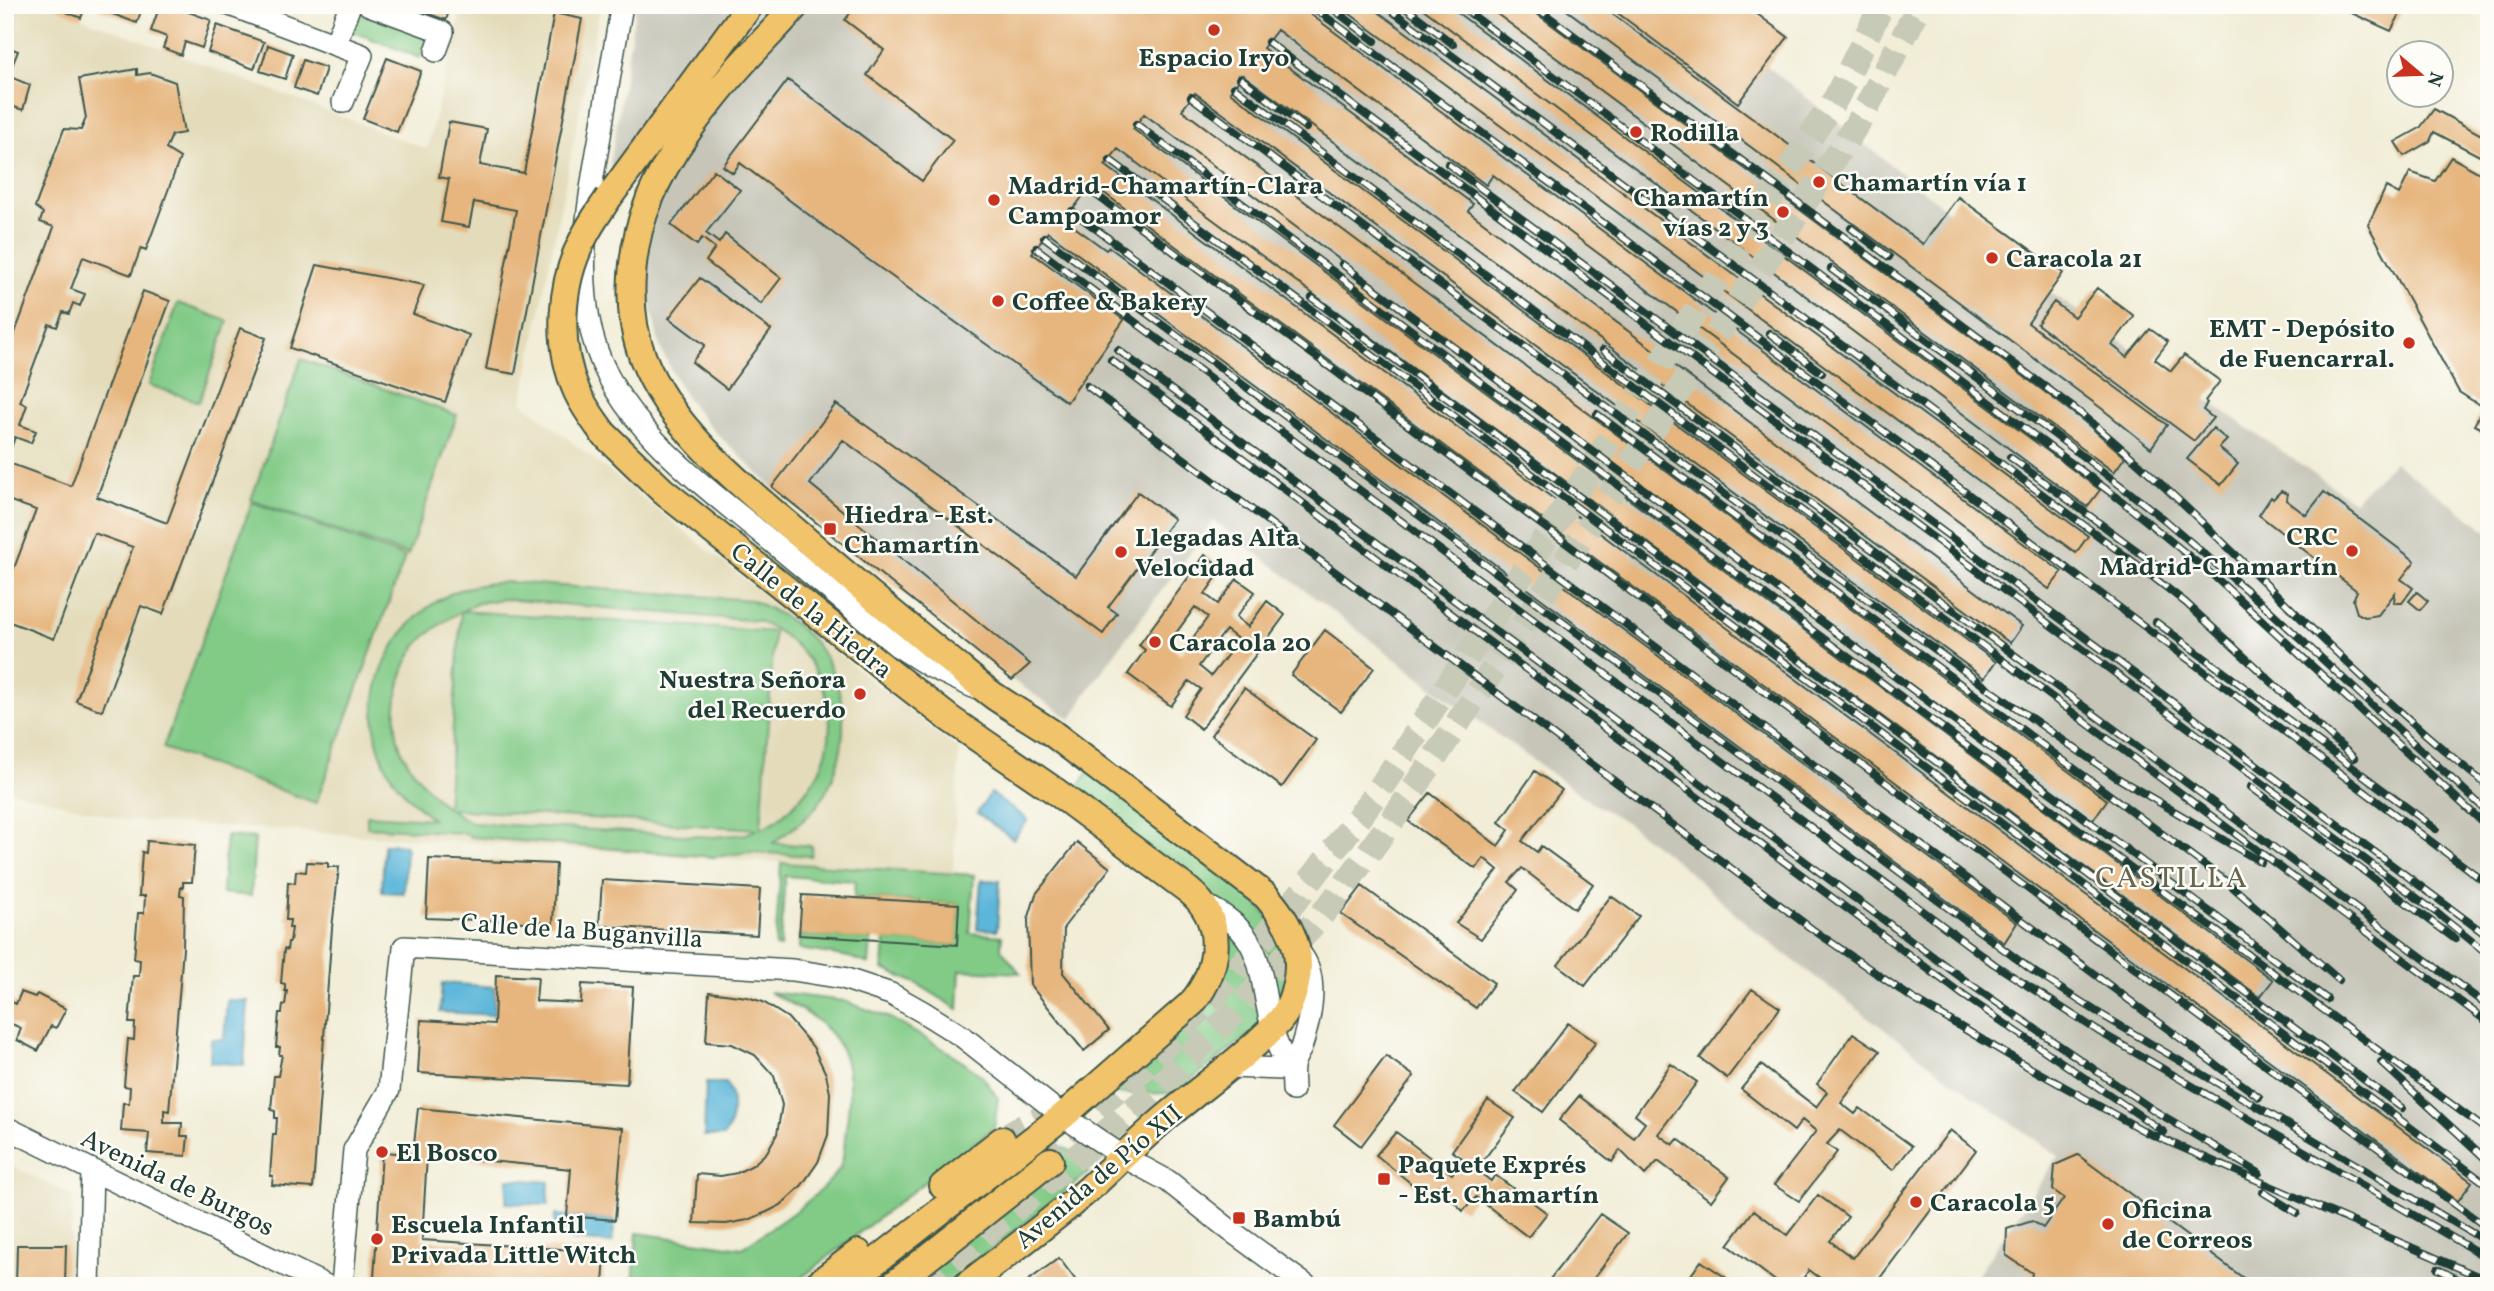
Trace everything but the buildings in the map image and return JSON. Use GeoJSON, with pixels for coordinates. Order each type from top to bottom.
{"type":"FeatureCollection","features":[{"type":"Feature","properties":{"kind":"main road","name":"Calle de la Hiedra"},"geometry":{"type":"LineString","coordinates":[[750,5],[609,197],[582,240],[566,285],[564,308],[567,357],[575,388],[603,433],[663,491],[950,719],[1059,794],[1203,904]]}},
{"type":"Feature","properties":{"kind":"main road","name":"Calle de la Hiedra"},"geometry":{"type":"LineString","coordinates":[[786,12],[732,74],[659,177],[636,238],[631,287],[642,357],[676,415],[728,472],[994,696],[1025,713],[1052,733],[1266,896],[1281,913],[1292,931],[1297,951],[1298,964],[1292,996],[1284,1015],[1231,1067]]}},
{"type":"Feature","properties":{"kind":"main road"},"geometry":{"type":"LineString","coordinates":[[844,1286],[1063,1116],[1192,1003],[1203,990],[1213,964],[1214,946],[1210,917],[1203,904]]}},
{"type":"Feature","properties":{"kind":"main road","name":"Avenida de Pío XII"},"geometry":{"type":"LineString","coordinates":[[966,1286],[1090,1188],[1170,1114],[1231,1067]]}},
{"type":"Feature","properties":{"kind":"main road"},"geometry":{"type":"LineString","coordinates":[[816,1286],[1002,1140]]}},
{"type":"Feature","properties":{"kind":"main road"},"geometry":{"type":"LineString","coordinates":[[892,1286],[1050,1161]]}},
{"type":"Feature","properties":{"kind":"street"},"geometry":{"type":"LineString","coordinates":[[230,5],[362,55],[343,102]]}},
{"type":"Feature","properties":{"kind":"street"},"geometry":{"type":"LineString","coordinates":[[335,45],[350,5]]}},
{"type":"Feature","properties":{"kind":"street"},"geometry":{"type":"LineString","coordinates":[[369,5],[443,32],[436,51]]}},
{"type":"Feature","properties":{"kind":"street","name":"Calle de la Hiedra"},"geometry":{"type":"LineString","coordinates":[[622,5],[589,197],[585,268],[589,321],[598,349],[620,397],[636,420],[681,466],[896,645],[947,675],[994,696]]}},
{"type":"Feature","properties":{"kind":"street","name":"Calle de la Hiedra"},"geometry":{"type":"LineString","coordinates":[[1203,904],[1235,924],[1250,940],[1262,978],[1272,1028],[1282,1055],[1293,1066]]}},
{"type":"Feature","properties":{"kind":"street","name":"Calle de la Buganvilla"},"geometry":{"type":"LineString","coordinates":[[342,1286],[354,1150],[389,1090],[404,947],[793,971],[843,978],[891,994],[963,1037],[1063,1116]]}},
{"type":"Feature","properties":{"kind":"street","name":"Calle de la Hiedra"},"geometry":{"type":"LineString","coordinates":[[1293,1090],[1293,1066],[1308,1020],[1312,981],[1309,967],[1297,951]]}},
{"type":"Feature","properties":{"kind":"street"},"geometry":{"type":"LineString","coordinates":[[1231,1067],[1283,1069],[1293,1066]]}},
{"type":"Feature","properties":{"kind":"street"},"geometry":{"type":"LineString","coordinates":[[1063,1116],[1122,1156],[1168,1181],[1307,1286]]}},
{"type":"Feature","properties":{"kind":"street","name":"Avenida de Burgos"},"geometry":{"type":"LineString","coordinates":[[5,1127],[327,1286]]}},
{"type":"Feature","properties":{"kind":"street"},"geometry":{"type":"LineString","coordinates":[[89,1286],[92,1170]]}},
{"type":"Feature","properties":{"kind":"shaded area"},"geometry":{"type":"Polygon","coordinates":[[[5,5],[48,5],[427,149],[463,5],[594,5],[600,8],[522,402],[959,750],[953,874],[126,820],[5,789],[5,5]]]}},
{"type":"Feature","properties":{"kind":"shaded area"},"geometry":{"type":"Polygon","coordinates":[[[636,5],[1745,5],[1788,37],[1767,66],[2051,293],[2354,501],[2394,462],[2489,532],[2489,1286],[1970,1286],[2058,1156],[1955,1083],[1756,932],[1680,864],[1623,820],[1592,803],[1448,699],[1214,521],[1120,646],[1071,719],[1012,680],[772,487],[709,426],[686,397],[672,372],[660,347],[649,299],[648,258],[659,173],[610,166],[636,5]]]}},
{"type":"Feature","properties":{"kind":"shaded area"},"geometry":{"type":"Polygon","coordinates":[[[5,1162],[72,1196],[70,1286],[5,1286],[5,1162]]]}},
{"type":"Feature","properties":{"kind":"green space"},"geometry":{"type":"Polygon","coordinates":[[[358,12],[428,35],[420,58],[351,31],[358,12]]]}},
{"type":"Feature","properties":{"kind":"green space"},"geometry":{"type":"Polygon","coordinates":[[[178,303],[228,321],[199,402],[149,385],[178,303]]]}},
{"type":"Feature","properties":{"kind":"green space"},"geometry":{"type":"Polygon","coordinates":[[[301,359],[457,415],[408,555],[251,500],[301,359]]]}},
{"type":"Feature","properties":{"kind":"green space"},"geometry":{"type":"Polygon","coordinates":[[[252,502],[405,557],[316,803],[163,748],[252,502]]]}},
{"type":"Feature","properties":{"kind":"green space"},"geometry":{"type":"Polygon","coordinates":[[[508,582],[751,600],[771,609],[801,629],[818,646],[830,666],[843,711],[839,757],[821,800],[799,824],[773,843],[812,846],[811,856],[748,852],[714,857],[472,837],[462,833],[367,827],[367,815],[432,819],[393,779],[376,738],[374,713],[377,688],[395,643],[410,623],[450,594],[471,587],[508,582]],[[502,599],[478,603],[462,611],[774,632],[761,828],[780,818],[791,808],[819,772],[830,730],[829,709],[823,688],[814,668],[800,650],[783,635],[759,621],[502,599]],[[461,612],[421,641],[406,665],[397,695],[396,727],[398,741],[412,769],[447,808],[461,612]],[[449,809],[472,823],[713,837],[746,834],[758,829],[449,809]]]}},
{"type":"Feature","properties":{"kind":"green space"},"geometry":{"type":"Polygon","coordinates":[[[1088,772],[1247,891],[1283,935],[1287,970],[1280,1001],[1274,1001],[1271,958],[1250,925],[1074,793],[1088,772]]]}},
{"type":"Feature","properties":{"kind":"green space"},"geometry":{"type":"Polygon","coordinates":[[[226,836],[255,838],[251,896],[222,893],[226,836]]]}},
{"type":"Feature","properties":{"kind":"green space"},"geometry":{"type":"Polygon","coordinates":[[[781,863],[974,875],[970,933],[1002,936],[1001,949],[1020,973],[960,970],[958,1009],[916,983],[883,969],[885,940],[956,945],[959,904],[854,898],[855,881],[785,876],[780,947],[775,947],[781,863]]]}},
{"type":"Feature","properties":{"kind":"green space"},"geometry":{"type":"Polygon","coordinates":[[[1227,930],[1245,948],[1260,1020],[1258,1028],[1174,1093],[1114,1094],[1220,994],[1227,965],[1227,930]]]}},
{"type":"Feature","properties":{"kind":"green space"},"geometry":{"type":"Polygon","coordinates":[[[799,935],[871,939],[869,964],[849,957],[799,949],[799,935]]]}},
{"type":"Feature","properties":{"kind":"green space"},"geometry":{"type":"Polygon","coordinates":[[[769,992],[844,1001],[890,1018],[952,1054],[982,1076],[998,1098],[994,1128],[791,1286],[633,1286],[637,1233],[742,1248],[805,1203],[828,1183],[840,1167],[849,1102],[849,1079],[845,1060],[838,1044],[827,1030],[812,1017],[769,992]]]}},
{"type":"Feature","properties":{"kind":"green space"},"geometry":{"type":"Polygon","coordinates":[[[1062,1147],[1082,1156],[1088,1173],[945,1286],[904,1286],[1050,1151],[1062,1147]]]}},
{"type":"Feature","properties":{"kind":"water"},"geometry":{"type":"Polygon","coordinates":[[[991,793],[1028,820],[1013,839],[977,813],[991,793]]]}},
{"type":"Feature","properties":{"kind":"water"},"geometry":{"type":"Polygon","coordinates":[[[384,844],[406,845],[404,893],[382,892],[384,844]]]}},
{"type":"Feature","properties":{"kind":"water"},"geometry":{"type":"Polygon","coordinates":[[[981,880],[1000,881],[997,930],[977,929],[981,880]]]}},
{"type":"Feature","properties":{"kind":"water"},"geometry":{"type":"Polygon","coordinates":[[[442,983],[495,987],[494,1015],[440,1012],[442,983]]]}},
{"type":"Feature","properties":{"kind":"water"},"geometry":{"type":"Polygon","coordinates":[[[227,1000],[248,1001],[244,1065],[210,1062],[211,1039],[224,1039],[227,1000]]]}},
{"type":"Feature","properties":{"kind":"water"},"geometry":{"type":"Polygon","coordinates":[[[706,1083],[726,1083],[729,1089],[731,1117],[724,1136],[704,1136],[706,1083]]]}},
{"type":"Feature","properties":{"kind":"water"},"geometry":{"type":"Polygon","coordinates":[[[508,1179],[549,1182],[548,1205],[506,1203],[508,1179]]]}},
{"type":"Feature","properties":{"kind":"water"},"geometry":{"type":"Polygon","coordinates":[[[555,1215],[615,1220],[612,1243],[572,1240],[573,1230],[554,1229],[555,1215]]]}},
{"type":"Feature","properties":{"kind":"tunnel"},"geometry":{"type":"LineString","coordinates":[[1005,1180],[1142,1070],[1231,977],[1298,897],[1377,793],[1836,98],[1882,5]]}},
{"type":"Feature","properties":{"kind":"tunnel"},"geometry":{"type":"LineString","coordinates":[[923,1286],[1153,1093],[1244,1003],[1331,904],[1399,811],[1861,118],[1920,5]]}},
{"type":"Feature","properties":{"kind":"tunnel"},"geometry":{"type":"LineString","coordinates":[[1002,1140],[1067,1106]]}},
{"type":"Feature","properties":{"kind":"tunnel"},"geometry":{"type":"LineString","coordinates":[[875,1286],[907,1259]]}},
{"type":"Feature","properties":{"kind":"railway"},"geometry":{"type":"LineString","coordinates":[[1310,5],[2489,885]]}},
{"type":"Feature","properties":{"kind":"railway"},"geometry":{"type":"LineString","coordinates":[[1328,5],[1375,41]]}},
{"type":"Feature","properties":{"kind":"railway"},"geometry":{"type":"LineString","coordinates":[[1384,5],[2143,569],[2186,603],[2354,758]]}},
{"type":"Feature","properties":{"kind":"railway"},"geometry":{"type":"LineString","coordinates":[[1402,5],[1453,44]]}},
{"type":"Feature","properties":{"kind":"railway"},"geometry":{"type":"LineString","coordinates":[[1459,5],[2118,498],[2216,578],[2489,828]]}},
{"type":"Feature","properties":{"kind":"railway"},"geometry":{"type":"LineString","coordinates":[[1533,5],[2083,415],[2186,507],[2385,697],[2489,787]]}},
{"type":"Feature","properties":{"kind":"railway"},"geometry":{"type":"LineString","coordinates":[[1268,42],[2437,913],[2489,955]]}},
{"type":"Feature","properties":{"kind":"railway"},"geometry":{"type":"LineString","coordinates":[[1240,78],[1306,128]]}},
{"type":"Feature","properties":{"kind":"railway"},"geometry":{"type":"LineString","coordinates":[[1234,87],[2489,1023]]}},
{"type":"Feature","properties":{"kind":"railway"},"geometry":{"type":"LineString","coordinates":[[1191,97],[1982,684],[2116,777],[2261,862]]}},
{"type":"Feature","properties":{"kind":"railway"},"geometry":{"type":"LineString","coordinates":[[1136,124],[2019,785],[2489,1132]]}},
{"type":"Feature","properties":{"kind":"railway"},"geometry":{"type":"LineString","coordinates":[[1110,160],[2489,1186]]}},
{"type":"Feature","properties":{"kind":"railway"},"geometry":{"type":"LineString","coordinates":[[1448,164],[2489,937]]}},
{"type":"Feature","properties":{"kind":"railway"},"geometry":{"type":"LineString","coordinates":[[1088,189],[2489,1229]]}},
{"type":"Feature","properties":{"kind":"railway"},"geometry":{"type":"LineString","coordinates":[[1072,211],[2259,1097]]}},
{"type":"Feature","properties":{"kind":"railway"},"geometry":{"type":"LineString","coordinates":[[1851,228],[1889,257]]}},
{"type":"Feature","properties":{"kind":"railway"},"geometry":{"type":"LineString","coordinates":[[1044,237],[2033,971],[2102,1015],[2489,1243]]}},
{"type":"Feature","properties":{"kind":"railway"},"geometry":{"type":"LineString","coordinates":[[1036,248],[1994,964],[2098,1031],[2489,1259]]}},
{"type":"Feature","properties":{"kind":"railway"},"geometry":{"type":"LineString","coordinates":[[1342,264],[2327,999]]}},
{"type":"Feature","properties":{"kind":"railway"},"geometry":{"type":"LineString","coordinates":[[1831,269],[2165,520],[2267,608],[2489,813]]}},
{"type":"Feature","properties":{"kind":"railway"},"geometry":{"type":"LineString","coordinates":[[1312,298],[2402,1108]]}},
{"type":"Feature","properties":{"kind":"railway"},"geometry":{"type":"LineString","coordinates":[[1769,333],[1822,373]]}},
{"type":"Feature","properties":{"kind":"railway"},"geometry":{"type":"LineString","coordinates":[[1118,350],[1970,984],[2155,1111],[2259,1173]]}},
{"type":"Feature","properties":{"kind":"railway"},"geometry":{"type":"LineString","coordinates":[[1603,350],[2489,1007]]}},
{"type":"Feature","properties":{"kind":"railway"},"geometry":{"type":"LineString","coordinates":[[1111,360],[1963,995],[2164,1132]]}},
{"type":"Feature","properties":{"kind":"railway"},"geometry":{"type":"LineString","coordinates":[[1087,386],[1812,929],[1912,998],[2146,1132],[2489,1281]]}},
{"type":"Feature","properties":{"kind":"railway"},"geometry":{"type":"LineString","coordinates":[[1597,414],[2227,882],[2339,980]]}},
{"type":"Feature","properties":{"kind":"railway"},"geometry":{"type":"LineString","coordinates":[[2010,457],[2159,567]]}},
{"type":"Feature","properties":{"kind":"railway"},"geometry":{"type":"LineString","coordinates":[[2156,622],[2436,829]]}},
{"type":"Feature","properties":{"kind":"railway"},"geometry":{"type":"LineString","coordinates":[[2251,787],[2455,939]]}},
{"type":"Feature","properties":{"kind":"railway"},"geometry":{"type":"LineString","coordinates":[[2381,1062],[2489,1162]]}},
{"type":"Feature","properties":{"kind":"railway"},"geometry":{"type":"LineString","coordinates":[[2263,1192],[2297,1213]]}},
{"type":"Feature","properties":{"kind":"railway"},"geometry":{"type":"LineString","coordinates":[[2438,1269],[2471,1286]]}},
{"type":"Feature","properties":{"kind":"place","name":"Espacio Iryo"},"geometry":{"type":"Point","coordinates":[1214,30]}},
{"type":"Feature","properties":{"kind":"place","name":"Rodilla"},"geometry":{"type":"Point","coordinates":[1636,132]}},
{"type":"Feature","properties":{"kind":"place","name":"Chamartín vía 1"},"geometry":{"type":"Point","coordinates":[1819,182]}},
{"type":"Feature","properties":{"kind":"place","name":"Madrid-Chamartín-Clara Campoamor"},"geometry":{"type":"Point","coordinates":[994,200]}},
{"type":"Feature","properties":{"kind":"place","name":"Chamartín vías 2 y 3"},"geometry":{"type":"Point","coordinates":[1783,212]}},
{"type":"Feature","properties":{"kind":"place","name":"Caracola 21"},"geometry":{"type":"Point","coordinates":[1992,258]}},
{"type":"Feature","properties":{"kind":"place","name":"Coffee & Bakery"},"geometry":{"type":"Point","coordinates":[998,301]}},
{"type":"Feature","properties":{"kind":"place","name":"EMT - Depósito de Fuencarral."},"geometry":{"type":"Point","coordinates":[2409,343]}},
{"type":"Feature","properties":{"kind":"place","name":"Hiedra - Est. Chamartín"},"geometry":{"type":"Point","coordinates":[830,529]}},
{"type":"Feature","properties":{"kind":"place","name":"CRC Madrid-Chamartín"},"geometry":{"type":"Point","coordinates":[2352,551]}},
{"type":"Feature","properties":{"kind":"place","name":"Llegadas Alta Velocidad"},"geometry":{"type":"Point","coordinates":[1121,552]}},
{"type":"Feature","properties":{"kind":"place","name":"Caracola 20"},"geometry":{"type":"Point","coordinates":[1155,642]}},
{"type":"Feature","properties":{"kind":"place","name":"Nuestra Señora del Recuerdo"},"geometry":{"type":"Point","coordinates":[860,694]}},
{"type":"Feature","properties":{"kind":"place","name":"El Bosco"},"geometry":{"type":"Point","coordinates":[382,1152]}},
{"type":"Feature","properties":{"kind":"place","name":"Paquete Exprés - Est. Chamartín"},"geometry":{"type":"Point","coordinates":[1384,1179]}},
{"type":"Feature","properties":{"kind":"place","name":"Caracola 5"},"geometry":{"type":"Point","coordinates":[1916,1202]}},
{"type":"Feature","properties":{"kind":"place","name":"Bambú"},"geometry":{"type":"Point","coordinates":[1239,1218]}},
{"type":"Feature","properties":{"kind":"place","name":"Oficina de Correos"},"geometry":{"type":"Point","coordinates":[2108,1224]}},
{"type":"Feature","properties":{"kind":"place","name":"Escuela Infantil Privada Little Witch"},"geometry":{"type":"Point","coordinates":[377,1239]}},
{"type":"Feature","properties":{"kind":"district","name":"CASTILLA"},"geometry":{"type":"Point","coordinates":[2172,877]}}]}
